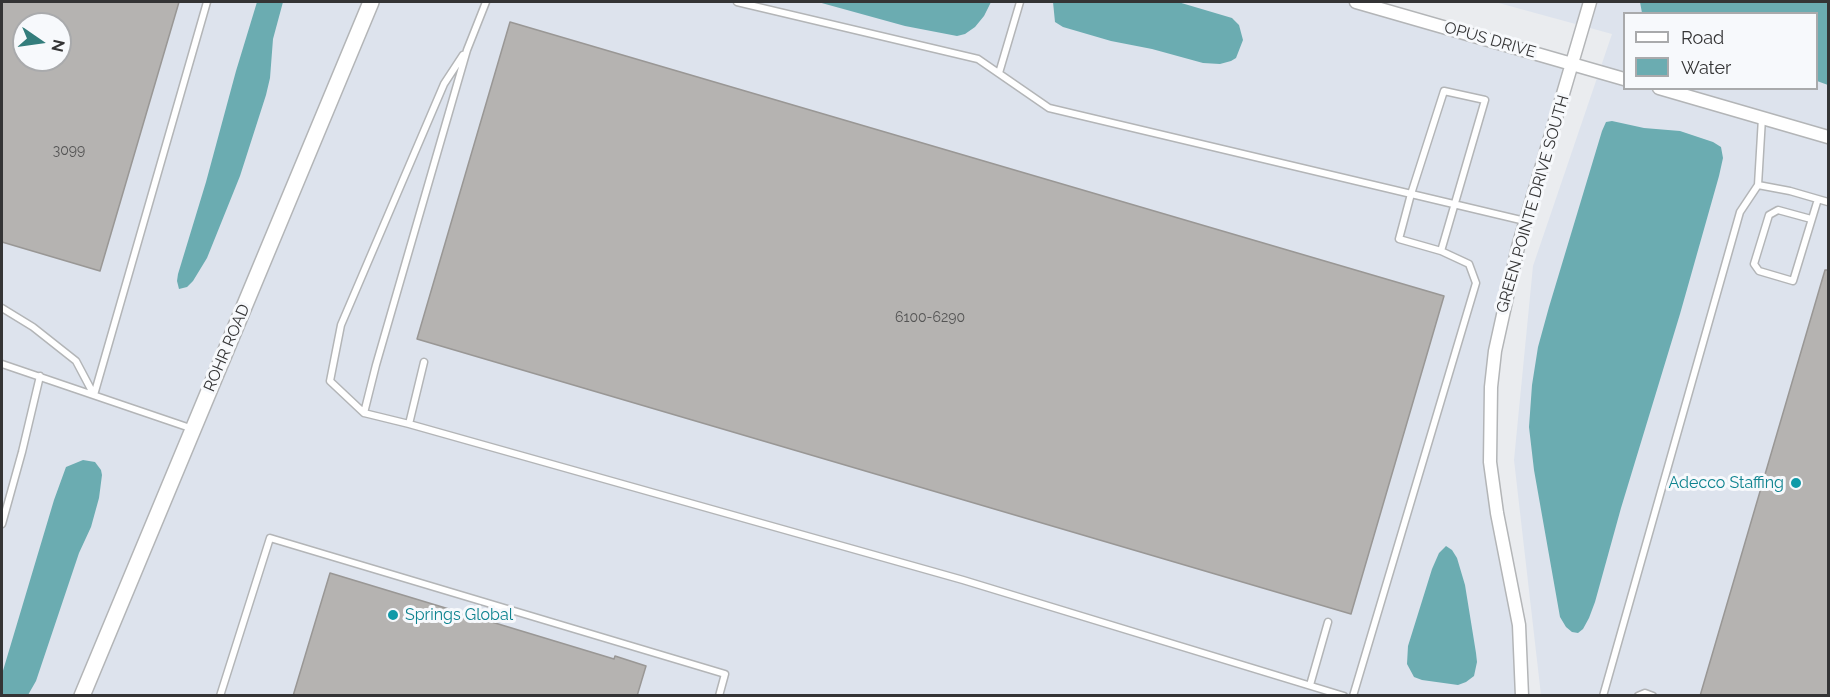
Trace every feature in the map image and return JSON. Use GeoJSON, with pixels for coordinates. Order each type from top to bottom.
{"type":"FeatureCollection","features":[{"type":"Feature","properties":{"kind":"street","name":"ROHR ROAD"},"geometry":{"type":"LineString","coordinates":[[82,696],[371,2]]}},
{"type":"Feature","properties":{"kind":"street","name":"OPUS DRIVE"},"geometry":{"type":"LineString","coordinates":[[1356,2],[1623,79]]}},
{"type":"Feature","properties":{"kind":"street","name":"GREEN POINTE DRIVE SOUTH"},"geometry":{"type":"LineString","coordinates":[[1522,696],[1519,625],[1497,513],[1490,462],[1495,351],[1501,316],[1525,221],[1590,2]]}},
{"type":"Feature","properties":{"kind":"street"},"geometry":{"type":"LineString","coordinates":[[1666,90],[1828,137]]}},
{"type":"Feature","properties":{"kind":"lane"},"geometry":{"type":"LineString","coordinates":[[94,395],[207,2]]}},
{"type":"Feature","properties":{"kind":"lane"},"geometry":{"type":"LineString","coordinates":[[364,413],[467,50],[486,2]]}},
{"type":"Feature","properties":{"kind":"lane"},"geometry":{"type":"LineString","coordinates":[[737,2],[978,59],[1049,108],[1525,221]]}},
{"type":"Feature","properties":{"kind":"lane"},"geometry":{"type":"LineString","coordinates":[[999,73],[1020,2]]}},
{"type":"Feature","properties":{"kind":"lane"},"geometry":{"type":"LineString","coordinates":[[467,50],[444,84],[341,325],[330,381],[364,413],[951,577],[1344,696]]}},
{"type":"Feature","properties":{"kind":"lane"},"geometry":{"type":"LineString","coordinates":[[1353,696],[1476,283],[1469,264],[1441,251],[1399,239],[1444,91],[1485,100],[1441,251]]}},
{"type":"Feature","properties":{"kind":"lane"},"geometry":{"type":"LineString","coordinates":[[1603,696],[1740,212],[1758,185],[1762,118]]}},
{"type":"Feature","properties":{"kind":"lane"},"geometry":{"type":"LineString","coordinates":[[1758,185],[1828,202]]}},
{"type":"Feature","properties":{"kind":"lane"},"geometry":{"type":"LineString","coordinates":[[1811,219],[1778,210],[1769,215],[1755,264],[1759,271],[1793,281],[1818,199]]}},
{"type":"Feature","properties":{"kind":"lane"},"geometry":{"type":"LineString","coordinates":[[2,308],[33,327],[76,361],[94,395]]}},
{"type":"Feature","properties":{"kind":"lane"},"geometry":{"type":"LineString","coordinates":[[409,424],[424,362]]}},
{"type":"Feature","properties":{"kind":"lane"},"geometry":{"type":"LineString","coordinates":[[2,364],[193,429]]}},
{"type":"Feature","properties":{"kind":"lane"},"geometry":{"type":"LineString","coordinates":[[2,524],[40,376]]}},
{"type":"Feature","properties":{"kind":"lane"},"geometry":{"type":"LineString","coordinates":[[220,696],[270,538],[725,674],[719,696]]}},
{"type":"Feature","properties":{"kind":"lane"},"geometry":{"type":"LineString","coordinates":[[1310,685],[1328,622]]}},
{"type":"Feature","properties":{"kind":"lane"},"geometry":{"type":"LineString","coordinates":[[1638,696],[1645,693],[1653,696]]}},
{"type":"Feature","properties":{"kind":"shaded area"},"geometry":{"type":"Polygon","coordinates":[[[2,2],[1356,2],[1572,64],[1501,316],[1490,425],[1519,625],[1522,695],[2,695],[2,2]]]}},
{"type":"Feature","properties":{"kind":"shaded area"},"geometry":{"type":"Polygon","coordinates":[[[1495,2],[1828,2],[1828,695],[1541,695],[1514,460],[1533,266],[1612,34],[1495,2]]]}},
{"type":"Feature","properties":{"kind":"water"},"geometry":{"type":"Polygon","coordinates":[[[257,2],[283,2],[273,39],[270,78],[266,95],[240,176],[207,258],[193,281],[187,287],[179,289],[178,274],[257,2]]]}},
{"type":"Feature","properties":{"kind":"water"},"geometry":{"type":"Polygon","coordinates":[[[818,2],[991,2],[975,27],[957,36],[905,26],[818,2]]]}},
{"type":"Feature","properties":{"kind":"water"},"geometry":{"type":"Polygon","coordinates":[[[1053,2],[1178,2],[1232,18],[1239,25],[1243,40],[1236,58],[1231,61],[1220,64],[1203,63],[1063,27],[1055,22],[1053,2]]]}},
{"type":"Feature","properties":{"kind":"water"},"geometry":{"type":"Polygon","coordinates":[[[1640,2],[1828,2],[1828,85],[1818,81],[1818,12],[1642,12],[1640,2]]]}},
{"type":"Feature","properties":{"kind":"water"},"geometry":{"type":"Polygon","coordinates":[[[1612,121],[1644,128],[1680,131],[1713,142],[1721,147],[1723,158],[1680,314],[1595,602],[1583,629],[1578,633],[1566,627],[1560,617],[1534,470],[1529,427],[1538,347],[1602,131],[1606,122],[1612,121]]]}},
{"type":"Feature","properties":{"kind":"water"},"geometry":{"type":"Polygon","coordinates":[[[83,460],[95,462],[102,475],[99,498],[91,527],[79,553],[36,681],[28,695],[2,695],[2,674],[54,500],[66,467],[83,460]]]}},
{"type":"Feature","properties":{"kind":"water"},"geometry":{"type":"Polygon","coordinates":[[[1446,546],[1457,558],[1465,585],[1477,662],[1474,676],[1458,685],[1414,677],[1407,664],[1408,646],[1432,569],[1439,553],[1446,546]]]}},
{"type":"Feature","properties":{"kind":"building"},"geometry":{"type":"Polygon","coordinates":[[[2,2],[179,2],[100,271],[2,242],[2,2]]]}},
{"type":"Feature","properties":{"kind":"building"},"geometry":{"type":"Polygon","coordinates":[[[510,22],[1444,296],[1351,614],[417,339],[510,22]]]}},
{"type":"Feature","properties":{"kind":"building","name":"Adecco Staffing"},"geometry":{"type":"Polygon","coordinates":[[[1825,270],[1828,270],[1828,696],[1700,696],[1825,270]]]}},
{"type":"Feature","properties":{"kind":"building","name":"Springs Global"},"geometry":{"type":"Polygon","coordinates":[[[330,573],[614,659],[615,656],[646,666],[637,696],[293,696],[330,573]]]}},
{"type":"Feature","properties":{"kind":"place","name":"Adecco Staffing"},"geometry":{"type":"Point","coordinates":[1796,483]}},
{"type":"Feature","properties":{"kind":"place","name":"Springs Global"},"geometry":{"type":"Point","coordinates":[393,615]}}]}
